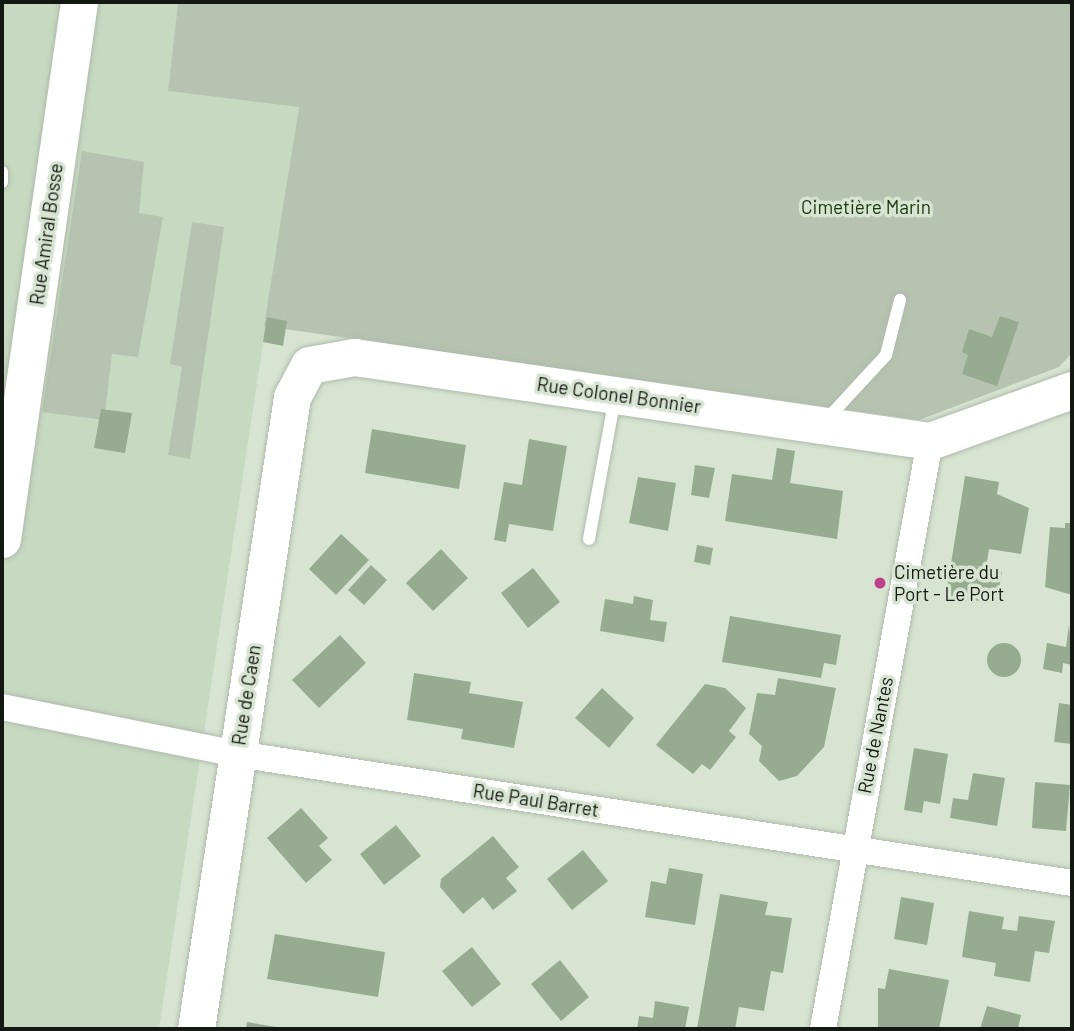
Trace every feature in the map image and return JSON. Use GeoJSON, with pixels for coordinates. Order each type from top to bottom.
{"type":"FeatureCollection","features":[{"type":"Feature","properties":{"kind":"street","name":"Rue Amiral Bosse"},"geometry":{"type":"LineString","coordinates":[[2,539],[79,2]]}},
{"type":"Feature","properties":{"kind":"street","name":"Rue Colonel Bonnier"},"geometry":{"type":"LineString","coordinates":[[309,365],[354,357],[930,441]]}},
{"type":"Feature","properties":{"kind":"street","name":"Rue de Caen"},"geometry":{"type":"LineString","coordinates":[[196,1029],[292,397],[309,365]]}},
{"type":"Feature","properties":{"kind":"street"},"geometry":{"type":"LineString","coordinates":[[930,441],[1072,390]]}},
{"type":"Feature","properties":{"kind":"street","name":"Rue de Nantes"},"geometry":{"type":"LineString","coordinates":[[823,1029],[853,848],[930,441]]}},
{"type":"Feature","properties":{"kind":"street","name":"Rue Paul Barret"},"geometry":{"type":"LineString","coordinates":[[2,707],[237,754],[1072,883]]}},
{"type":"Feature","properties":{"kind":"lane"},"geometry":{"type":"LineString","coordinates":[[2,172],[2,182]]}},
{"type":"Feature","properties":{"kind":"lane"},"geometry":{"type":"LineString","coordinates":[[822,425],[886,355],[900,300]]}},
{"type":"Feature","properties":{"kind":"lane"},"geometry":{"type":"LineString","coordinates":[[590,540],[616,395]]}},
{"type":"Feature","properties":{"kind":"shaded area"},"geometry":{"type":"Polygon","coordinates":[[[2,2],[178,2],[168,91],[299,106],[159,1029],[2,1029],[2,2]]]}},
{"type":"Feature","properties":{"kind":"green space","name":"Cimetière Marin"},"geometry":{"type":"Polygon","coordinates":[[[178,2],[1072,2],[1072,353],[1059,367],[919,420],[264,326],[299,107],[168,91],[178,2]]]}},
{"type":"Feature","properties":{"kind":"green space"},"geometry":{"type":"Polygon","coordinates":[[[82,151],[144,162],[139,213],[163,217],[138,357],[112,354],[104,420],[42,412],[82,151]]]}},
{"type":"Feature","properties":{"kind":"green space"},"geometry":{"type":"Polygon","coordinates":[[[192,222],[224,227],[190,459],[168,455],[182,367],[170,364],[192,222]]]}},
{"type":"Feature","properties":{"kind":"building"},"geometry":{"type":"Polygon","coordinates":[[[1000,316],[1019,322],[997,386],[962,374],[968,355],[962,352],[969,329],[992,337],[1000,316]]]}},
{"type":"Feature","properties":{"kind":"building"},"geometry":{"type":"Polygon","coordinates":[[[267,317],[287,321],[283,346],[263,342],[267,317]]]}},
{"type":"Feature","properties":{"kind":"building"},"geometry":{"type":"Polygon","coordinates":[[[101,409],[132,413],[125,453],[94,448],[101,409]]]}},
{"type":"Feature","properties":{"kind":"building"},"geometry":{"type":"Polygon","coordinates":[[[372,429],[466,445],[459,489],[365,473],[372,429]]]}},
{"type":"Feature","properties":{"kind":"building"},"geometry":{"type":"Polygon","coordinates":[[[529,439],[567,446],[553,531],[509,524],[506,542],[494,540],[504,482],[522,485],[529,439]]]}},
{"type":"Feature","properties":{"kind":"building"},"geometry":{"type":"Polygon","coordinates":[[[777,448],[795,451],[790,483],[843,491],[837,539],[725,521],[732,474],[772,480],[777,448]]]}},
{"type":"Feature","properties":{"kind":"building"},"geometry":{"type":"Polygon","coordinates":[[[695,465],[715,468],[709,498],[691,495],[695,465]]]}},
{"type":"Feature","properties":{"kind":"building"},"geometry":{"type":"Polygon","coordinates":[[[965,476],[999,482],[997,494],[1029,508],[1021,554],[989,549],[986,568],[969,565],[1002,572],[996,604],[946,595],[965,476]]]}},
{"type":"Feature","properties":{"kind":"building"},"geometry":{"type":"Polygon","coordinates":[[[638,477],[676,483],[668,531],[629,523],[638,477]]]}},
{"type":"Feature","properties":{"kind":"building"},"geometry":{"type":"Polygon","coordinates":[[[1065,523],[1072,523],[1072,595],[1045,587],[1050,527],[1065,528],[1065,523]]]}},
{"type":"Feature","properties":{"kind":"building"},"geometry":{"type":"Polygon","coordinates":[[[341,534],[369,560],[336,595],[309,569],[341,534]]]}},
{"type":"Feature","properties":{"kind":"building"},"geometry":{"type":"Polygon","coordinates":[[[697,545],[713,548],[710,565],[694,562],[697,545]]]}},
{"type":"Feature","properties":{"kind":"building"},"geometry":{"type":"Polygon","coordinates":[[[441,549],[468,578],[433,611],[406,583],[441,549]]]}},
{"type":"Feature","properties":{"kind":"building"},"geometry":{"type":"Polygon","coordinates":[[[371,565],[387,580],[364,605],[348,590],[371,565]]]}},
{"type":"Feature","properties":{"kind":"building"},"geometry":{"type":"Polygon","coordinates":[[[533,568],[560,602],[528,628],[501,593],[533,568]]]}},
{"type":"Feature","properties":{"kind":"building"},"geometry":{"type":"Polygon","coordinates":[[[634,596],[653,600],[650,620],[667,622],[664,642],[600,631],[605,599],[633,604],[634,596]]]}},
{"type":"Feature","properties":{"kind":"building"},"geometry":{"type":"Polygon","coordinates":[[[730,616],[841,635],[836,665],[824,663],[821,678],[722,662],[730,616]]]}},
{"type":"Feature","properties":{"kind":"building"},"geometry":{"type":"Polygon","coordinates":[[[1069,624],[1072,665],[1063,663],[1062,673],[1043,669],[1047,643],[1066,647],[1069,624]]]}},
{"type":"Feature","properties":{"kind":"building"},"geometry":{"type":"Polygon","coordinates":[[[340,635],[366,663],[319,708],[292,680],[340,635]]]}},
{"type":"Feature","properties":{"kind":"building"},"geometry":{"type":"Polygon","coordinates":[[[1004,643],[1016,648],[1021,660],[1016,672],[1004,677],[992,672],[987,660],[992,648],[1004,643]]]}},
{"type":"Feature","properties":{"kind":"building"},"geometry":{"type":"Polygon","coordinates":[[[414,673],[471,682],[469,693],[523,702],[514,748],[461,739],[463,729],[407,720],[414,673]]]}},
{"type":"Feature","properties":{"kind":"building"},"geometry":{"type":"Polygon","coordinates":[[[778,678],[836,688],[824,747],[797,776],[779,781],[759,761],[762,746],[749,734],[757,693],[775,695],[778,678]]]}},
{"type":"Feature","properties":{"kind":"building"},"geometry":{"type":"Polygon","coordinates":[[[705,684],[725,688],[746,708],[729,731],[736,737],[710,770],[702,764],[693,774],[656,745],[705,684]]]}},
{"type":"Feature","properties":{"kind":"building"},"geometry":{"type":"Polygon","coordinates":[[[602,688],[634,718],[609,748],[575,718],[602,688]]]}},
{"type":"Feature","properties":{"kind":"building"},"geometry":{"type":"Polygon","coordinates":[[[1059,703],[1072,705],[1072,744],[1054,742],[1059,703]]]}},
{"type":"Feature","properties":{"kind":"building"},"geometry":{"type":"Polygon","coordinates":[[[914,748],[948,754],[940,804],[924,801],[922,813],[904,810],[914,748]]]}},
{"type":"Feature","properties":{"kind":"building"},"geometry":{"type":"Polygon","coordinates":[[[973,773],[1005,778],[997,826],[950,818],[953,798],[968,800],[973,773]]]}},
{"type":"Feature","properties":{"kind":"building"},"geometry":{"type":"Polygon","coordinates":[[[1035,782],[1070,785],[1066,831],[1032,828],[1035,782]]]}},
{"type":"Feature","properties":{"kind":"building"},"geometry":{"type":"Polygon","coordinates":[[[301,808],[328,838],[319,846],[332,860],[306,883],[267,838],[301,808]]]}},
{"type":"Feature","properties":{"kind":"building"},"geometry":{"type":"Polygon","coordinates":[[[396,825],[421,856],[384,885],[360,854],[396,825]]]}},
{"type":"Feature","properties":{"kind":"building"},"geometry":{"type":"Polygon","coordinates":[[[493,836],[519,867],[506,878],[517,891],[493,910],[483,897],[463,914],[440,887],[441,879],[493,836]]]}},
{"type":"Feature","properties":{"kind":"building"},"geometry":{"type":"Polygon","coordinates":[[[583,850],[608,881],[572,910],[547,879],[583,850]]]}},
{"type":"Feature","properties":{"kind":"building"},"geometry":{"type":"Polygon","coordinates":[[[669,868],[703,874],[695,925],[645,917],[651,881],[666,884],[669,868]]]}},
{"type":"Feature","properties":{"kind":"building"},"geometry":{"type":"Polygon","coordinates":[[[720,894],[768,902],[765,915],[792,918],[783,973],[771,971],[764,1011],[739,1007],[735,1029],[697,1029],[720,894]]]}},
{"type":"Feature","properties":{"kind":"building"},"geometry":{"type":"Polygon","coordinates":[[[901,897],[934,903],[927,945],[894,939],[901,897]]]}},
{"type":"Feature","properties":{"kind":"building"},"geometry":{"type":"Polygon","coordinates":[[[969,911],[1004,917],[1002,929],[1017,931],[1019,916],[1055,921],[1049,953],[1035,951],[1030,982],[994,976],[996,963],[962,957],[969,911]]]}},
{"type":"Feature","properties":{"kind":"building"},"geometry":{"type":"Polygon","coordinates":[[[275,934],[385,952],[378,997],[267,979],[275,934]]]}},
{"type":"Feature","properties":{"kind":"building"},"geometry":{"type":"Polygon","coordinates":[[[472,947],[501,984],[472,1007],[442,971],[472,947]]]}},
{"type":"Feature","properties":{"kind":"building"},"geometry":{"type":"Polygon","coordinates":[[[560,960],[589,997],[561,1021],[531,984],[560,960]]]}},
{"type":"Feature","properties":{"kind":"building"},"geometry":{"type":"Polygon","coordinates":[[[889,969],[949,980],[939,1029],[878,1027],[878,988],[885,989],[889,969]]]}},
{"type":"Feature","properties":{"kind":"building"},"geometry":{"type":"Polygon","coordinates":[[[655,1001],[689,1007],[685,1029],[637,1029],[639,1016],[653,1018],[655,1001]]]}},
{"type":"Feature","properties":{"kind":"building"},"geometry":{"type":"Polygon","coordinates":[[[987,1006],[1021,1015],[1018,1029],[980,1029],[987,1006]]]}},
{"type":"Feature","properties":{"kind":"building"},"geometry":{"type":"Polygon","coordinates":[[[247,1022],[282,1028],[282,1029],[246,1029],[247,1022]]]}},
{"type":"Feature","properties":{"kind":"place","name":"Cimetière du Port - Le Port"},"geometry":{"type":"Point","coordinates":[880,583]}}]}
